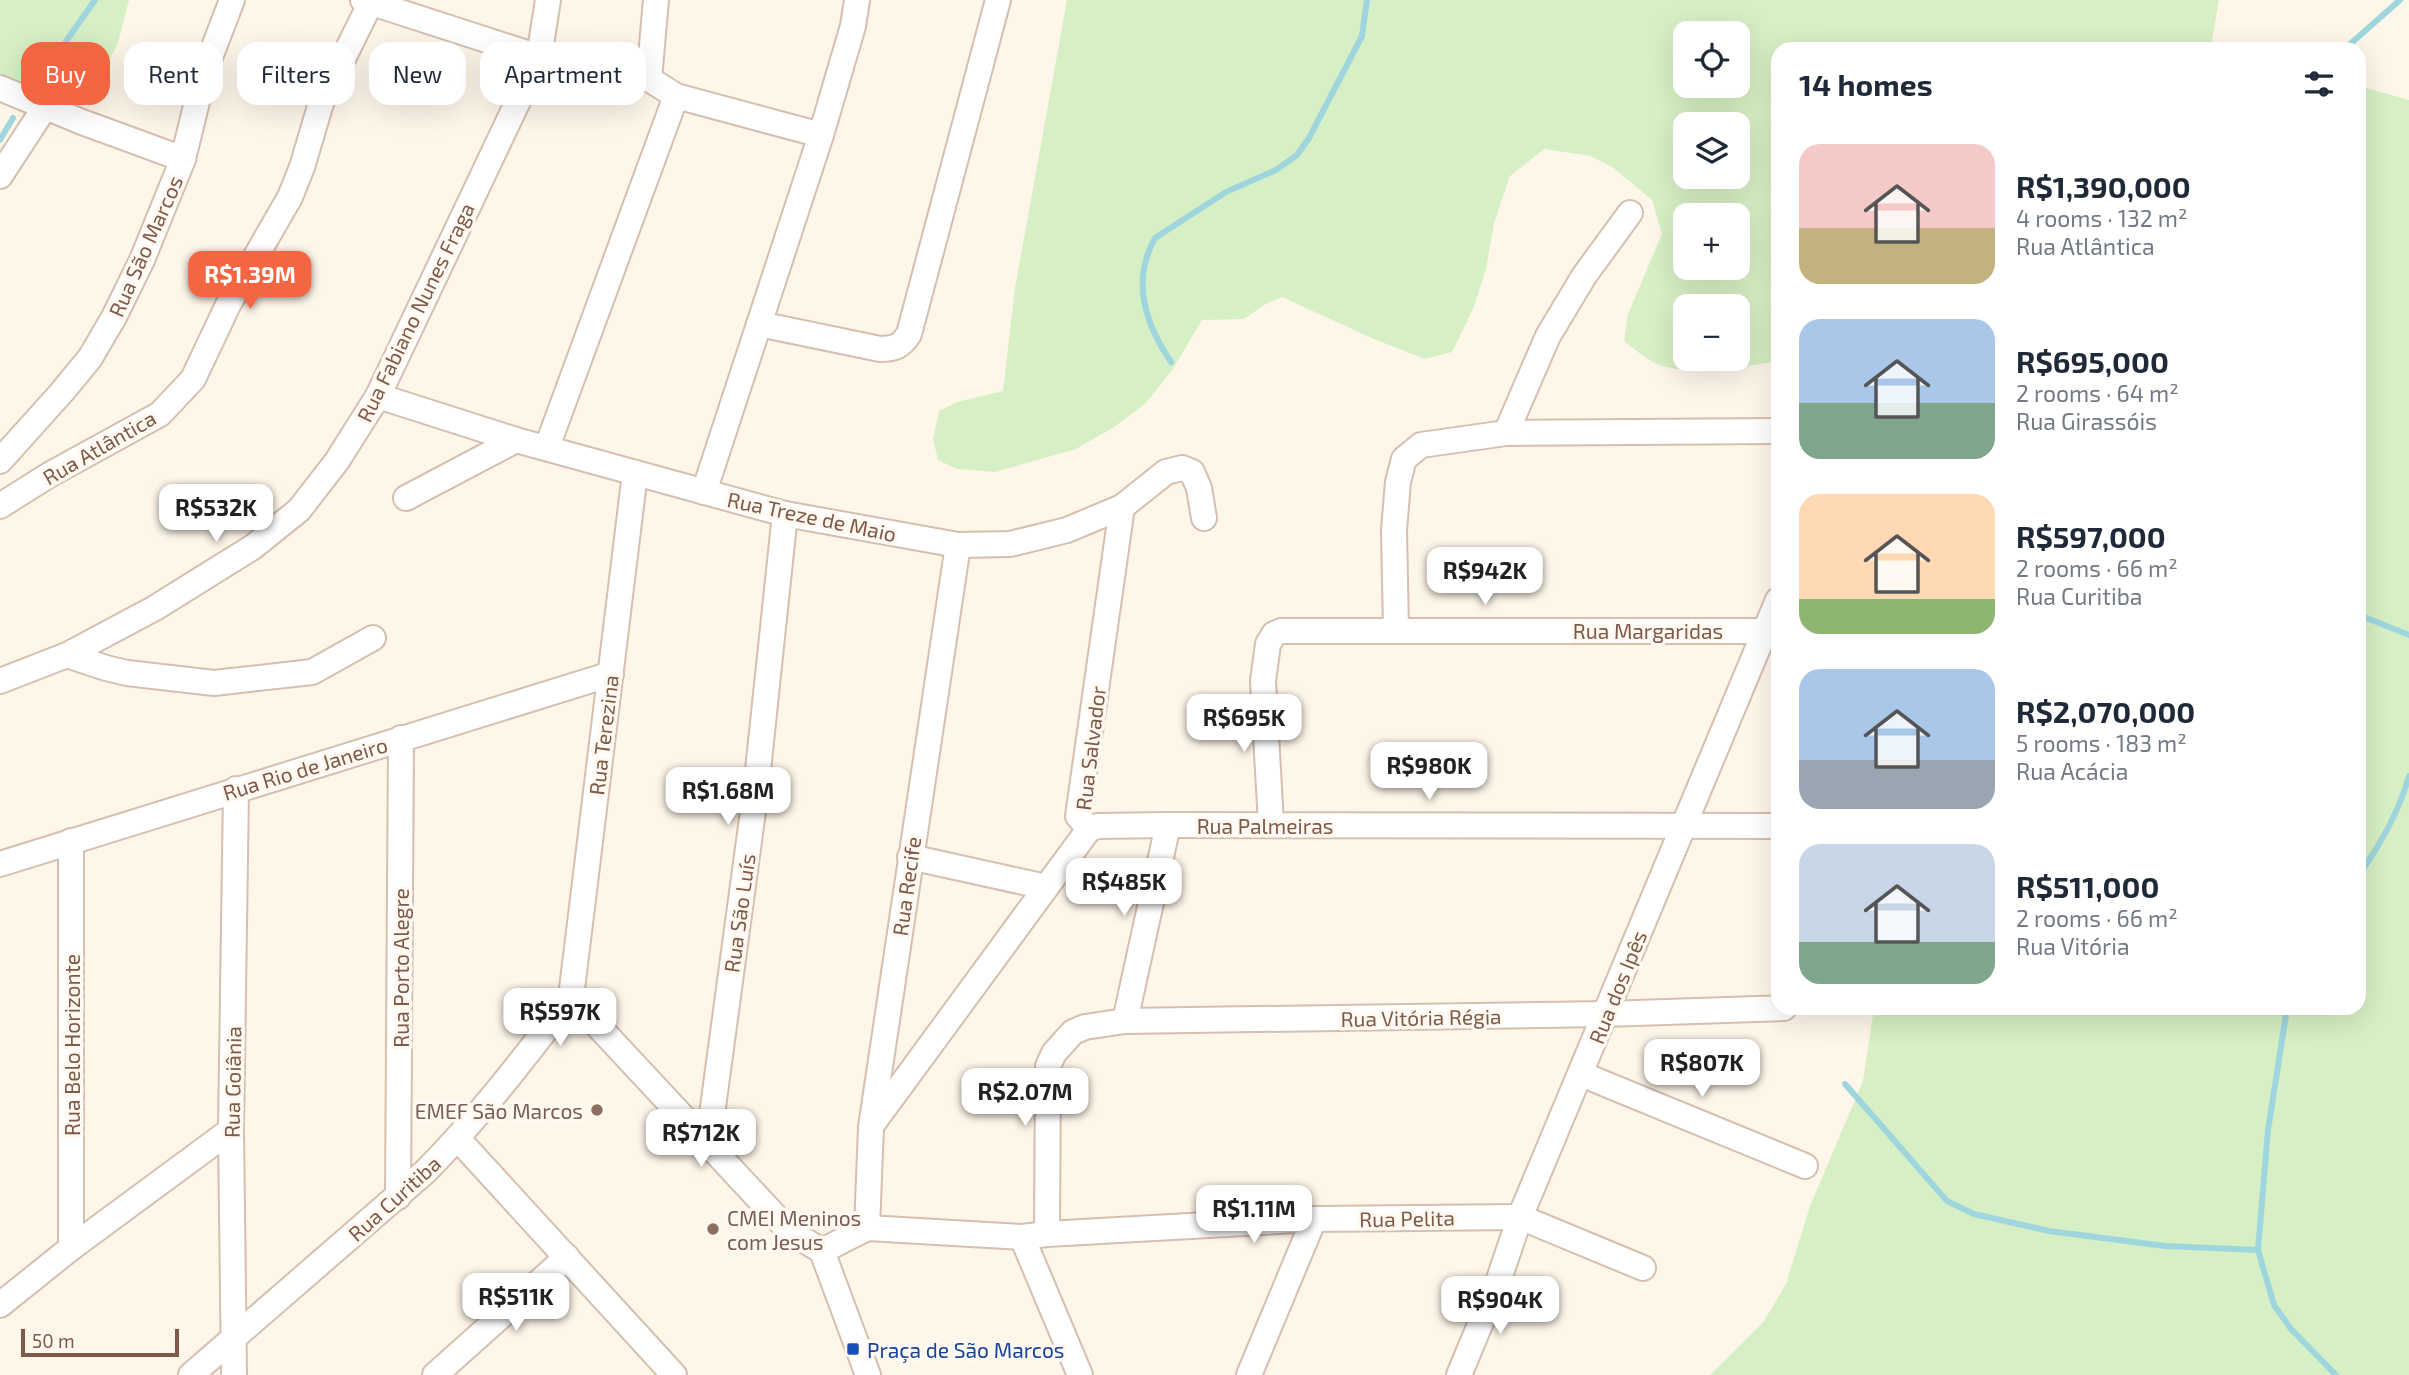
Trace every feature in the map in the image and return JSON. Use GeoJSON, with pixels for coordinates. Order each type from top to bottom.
{"type":"FeatureCollection","features":[{"type":"Feature","properties":{"kind":"street","name":"Rua São Marcos"},"geometry":{"type":"LineString","coordinates":[[0,461],[62,392],[96,348],[114,317],[142,260],[183,159],[204,73],[232,0]]}},
{"type":"Feature","properties":{"kind":"street","name":"Rua Fabiano Nunes Fraga"},"geometry":{"type":"LineString","coordinates":[[541,42],[548,0]]}},
{"type":"Feature","properties":{"kind":"street"},"geometry":{"type":"LineString","coordinates":[[649,79],[656,0]]}},
{"type":"Feature","properties":{"kind":"street"},"geometry":{"type":"LineString","coordinates":[[704,492],[821,135],[853,26],[857,0]]}},
{"type":"Feature","properties":{"kind":"street"},"geometry":{"type":"LineString","coordinates":[[759,324],[880,349],[901,346],[909,334],[998,0]]}},
{"type":"Feature","properties":{"kind":"street"},"geometry":{"type":"LineString","coordinates":[[367,1],[493,42]]}},
{"type":"Feature","properties":{"kind":"street","name":"Rua Atlântica"},"geometry":{"type":"LineString","coordinates":[[0,506],[49,475],[160,414],[192,379],[228,305],[290,197],[321,103],[367,1]]}},
{"type":"Feature","properties":{"kind":"street"},"geometry":{"type":"LineString","coordinates":[[646,78],[676,96],[821,135]]}},
{"type":"Feature","properties":{"kind":"street"},"geometry":{"type":"LineString","coordinates":[[0,88],[183,159]]}},
{"type":"Feature","properties":{"kind":"street"},"geometry":{"type":"LineString","coordinates":[[547,447],[676,96]]}},
{"type":"Feature","properties":{"kind":"street","name":"Rua Fabiano Nunes Fraga"},"geometry":{"type":"LineString","coordinates":[[0,681],[67,655],[204,579],[253,547],[299,510],[337,461],[378,396],[516,105]]}},
{"type":"Feature","properties":{"kind":"street"},"geometry":{"type":"LineString","coordinates":[[0,176],[45,107]]}},
{"type":"Feature","properties":{"kind":"street"},"geometry":{"type":"LineString","coordinates":[[1506,433],[1548,336],[1584,276],[1630,213]]}},
{"type":"Feature","properties":{"kind":"street","name":"Rua Treze de Maio"},"geometry":{"type":"LineString","coordinates":[[378,396],[516,440],[785,514],[958,545],[1010,544],[1068,530],[1122,507],[1159,476],[1182,468],[1192,472],[1199,488],[1205,518]]}},
{"type":"Feature","properties":{"kind":"street"},"geometry":{"type":"LineString","coordinates":[[1396,630],[1394,530],[1398,482],[1405,459],[1421,445],[1506,433],[1771,431]]}},
{"type":"Feature","properties":{"kind":"street"},"geometry":{"type":"LineString","coordinates":[[405,498],[516,440]]}},
{"type":"Feature","properties":{"kind":"street","name":"Rua Terezina"},"geometry":{"type":"LineString","coordinates":[[570,997],[635,473]]}},
{"type":"Feature","properties":{"kind":"street","name":"Rua Salvador"},"geometry":{"type":"LineString","coordinates":[[871,1127],[1089,829],[1079,816],[1122,507]]}},
{"type":"Feature","properties":{"kind":"street","name":"Rua São Luís"},"geometry":{"type":"LineString","coordinates":[[708,1144],[756,789],[785,514]]}},
{"type":"Feature","properties":{"kind":"street","name":"Rua Recife"},"geometry":{"type":"LineString","coordinates":[[867,1228],[871,1127],[958,545]]}},
{"type":"Feature","properties":{"kind":"street","name":"Rua Margaridas"},"geometry":{"type":"LineString","coordinates":[[1271,824],[1263,681],[1268,644],[1274,634],[1281,631],[1771,630]]}},
{"type":"Feature","properties":{"kind":"street","name":"Rua dos Ipês"},"geometry":{"type":"LineString","coordinates":[[1464,1374],[1520,1217],[1683,826],[1771,630]]}},
{"type":"Feature","properties":{"kind":"street"},"geometry":{"type":"LineString","coordinates":[[67,655],[127,673],[214,683],[312,672],[373,638]]}},
{"type":"Feature","properties":{"kind":"street","name":"Rua Rio de Janeiro"},"geometry":{"type":"LineString","coordinates":[[0,864],[611,674]]}},
{"type":"Feature","properties":{"kind":"street","name":"Rua Porto Alegre"},"geometry":{"type":"LineString","coordinates":[[398,1197],[401,738]]}},
{"type":"Feature","properties":{"kind":"street","name":"Rua Goiânia"},"geometry":{"type":"LineString","coordinates":[[234,1375],[231,1130],[236,789]]}},
{"type":"Feature","properties":{"kind":"street","name":"Rua Palmeiras"},"geometry":{"type":"LineString","coordinates":[[1089,829],[1098,826],[1271,824],[1771,826]]}},
{"type":"Feature","properties":{"kind":"street"},"geometry":{"type":"LineString","coordinates":[[1125,1021],[1168,825]]}},
{"type":"Feature","properties":{"kind":"street","name":"Rua Belo Horizonte"},"geometry":{"type":"LineString","coordinates":[[71,841],[71,1248]]}},
{"type":"Feature","properties":{"kind":"street"},"geometry":{"type":"LineString","coordinates":[[910,857],[1046,887]]}},
{"type":"Feature","properties":{"kind":"street"},"geometry":{"type":"LineString","coordinates":[[570,997],[789,1231],[822,1251],[868,1375]]}},
{"type":"Feature","properties":{"kind":"street","name":"Rua Curitiba"},"geometry":{"type":"LineString","coordinates":[[191,1375],[398,1197],[458,1139],[514,1072],[570,997]]}},
{"type":"Feature","properties":{"kind":"street","name":"Rua Vitória Régia"},"geometry":{"type":"LineString","coordinates":[[1047,1234],[1048,1066],[1063,1041],[1073,1032],[1085,1027],[1125,1021],[1605,1014],[1771,1008]]}},
{"type":"Feature","properties":{"kind":"street"},"geometry":{"type":"LineString","coordinates":[[1581,1074],[1805,1166]]}},
{"type":"Feature","properties":{"kind":"street"},"geometry":{"type":"LineString","coordinates":[[0,1305],[71,1248],[231,1130]]}},
{"type":"Feature","properties":{"kind":"street"},"geometry":{"type":"LineString","coordinates":[[458,1139],[567,1257],[667,1372]]}},
{"type":"Feature","properties":{"kind":"street","name":"Rua Pelita"},"geometry":{"type":"LineString","coordinates":[[867,1228],[1022,1237],[1314,1219],[1520,1217],[1643,1268]]}},
{"type":"Feature","properties":{"kind":"street"},"geometry":{"type":"LineString","coordinates":[[1249,1375],[1314,1219]]}},
{"type":"Feature","properties":{"kind":"street"},"geometry":{"type":"LineString","coordinates":[[822,1251],[867,1228]]}},
{"type":"Feature","properties":{"kind":"street"},"geometry":{"type":"LineString","coordinates":[[1022,1237],[1080,1375]]}},
{"type":"Feature","properties":{"kind":"street"},"geometry":{"type":"LineString","coordinates":[[435,1375],[567,1257]]}},
{"type":"Feature","properties":{"kind":"green space"},"geometry":{"type":"Polygon","coordinates":[[[0,0],[129,0],[118,43],[110,59],[110,42],[21,42],[21,94],[0,84],[0,0]]]}},
{"type":"Feature","properties":{"kind":"green space"},"geometry":{"type":"Polygon","coordinates":[[[1067,0],[2219,0],[2212,42],[1771,42],[1771,362],[1750,366],[1750,294],[1673,294],[1673,368],[1651,361],[1624,341],[1628,314],[1662,234],[1652,200],[1615,169],[1591,156],[1544,149],[1510,176],[1494,223],[1486,269],[1473,309],[1452,352],[1425,359],[1282,297],[1244,319],[1202,320],[1173,369],[1145,404],[1114,427],[1076,449],[995,472],[957,469],[938,460],[933,439],[939,411],[957,402],[1003,391],[1015,288],[1067,0]]]}},
{"type":"Feature","properties":{"kind":"green space"},"geometry":{"type":"Polygon","coordinates":[[[2366,88],[2409,100],[2409,1375],[1710,1375],[1764,1321],[1786,1284],[1810,1206],[1863,1081],[1873,1015],[2366,1015],[2366,88]]]}},
{"type":"Feature","properties":{"kind":"waterway"},"geometry":{"type":"LineString","coordinates":[[66,42],[95,0]]}},
{"type":"Feature","properties":{"kind":"waterway"},"geometry":{"type":"LineString","coordinates":[[1171,362],[1154,333],[1144,302],[1144,270],[1155,238],[1226,192],[1276,170],[1297,155],[1309,138],[1362,36],[1367,0]]}},
{"type":"Feature","properties":{"kind":"waterway"},"geometry":{"type":"LineString","coordinates":[[2352,42],[2400,0]]}},
{"type":"Feature","properties":{"kind":"waterway"},"geometry":{"type":"LineString","coordinates":[[0,140],[13,118]]}},
{"type":"Feature","properties":{"kind":"waterway"},"geometry":{"type":"LineString","coordinates":[[2366,618],[2409,635]]}},
{"type":"Feature","properties":{"kind":"waterway"},"geometry":{"type":"LineString","coordinates":[[2366,864],[2388,828],[2409,776]]}},
{"type":"Feature","properties":{"kind":"waterway"},"geometry":{"type":"LineString","coordinates":[[2286,1015],[2268,1130],[2258,1250],[2274,1305],[2291,1329],[2336,1375]]}},
{"type":"Feature","properties":{"kind":"waterway"},"geometry":{"type":"LineString","coordinates":[[1845,1084],[1947,1201],[1974,1214],[2049,1231],[2165,1246],[2258,1250]]}},
{"type":"Feature","properties":{"kind":"place","name":"EMEF São Marcos"},"geometry":{"type":"Point","coordinates":[597,1110]}},
{"type":"Feature","properties":{"kind":"place","name":"CMEI Meninos com Jesus"},"geometry":{"type":"Point","coordinates":[713,1229]}},
{"type":"Feature","properties":{"kind":"place","name":"Praça de São Marcos"},"geometry":{"type":"Point","coordinates":[853,1349]}}]}
